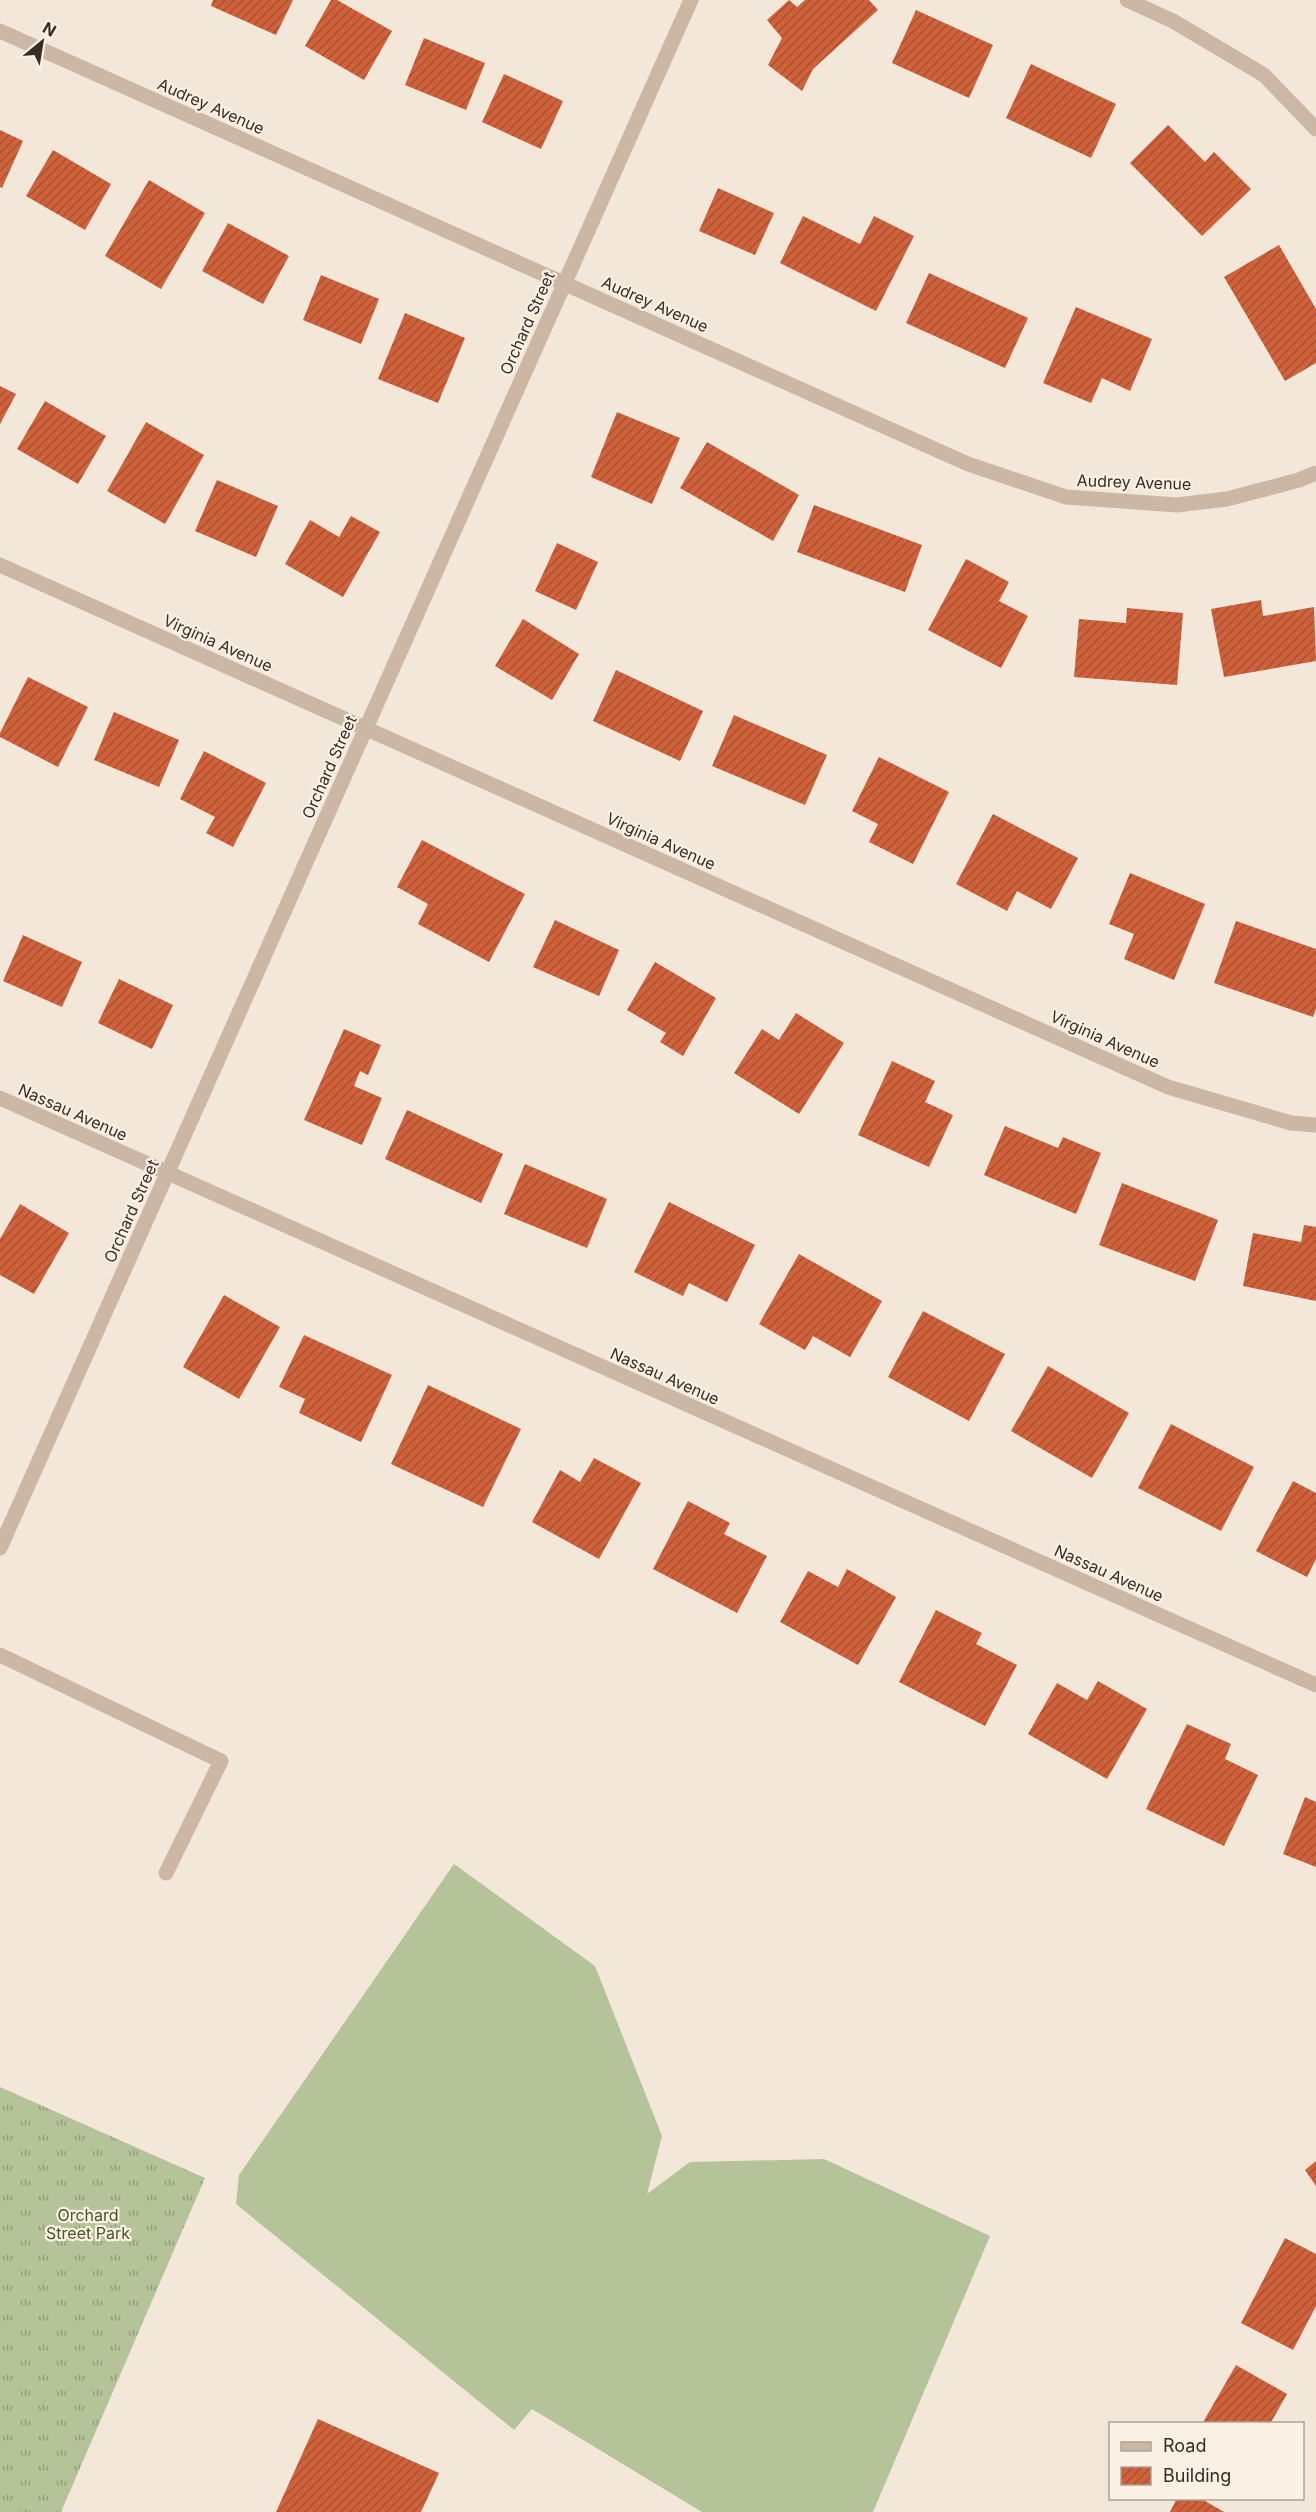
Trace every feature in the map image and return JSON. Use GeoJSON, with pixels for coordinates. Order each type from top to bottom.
{"type":"FeatureCollection","features":[{"type":"Feature","properties":{"kind":"street","name":"Orchard Street"},"geometry":{"type":"LineString","coordinates":[[0,1548],[691,0]]}},
{"type":"Feature","properties":{"kind":"street"},"geometry":{"type":"LineString","coordinates":[[1127,0],[1173,21],[1264,75],[1316,129]]}},
{"type":"Feature","properties":{"kind":"street","name":"Audrey Avenue"},"geometry":{"type":"LineString","coordinates":[[0,31],[968,464],[1066,497],[1177,505],[1227,499],[1299,480],[1316,473]]}},
{"type":"Feature","properties":{"kind":"street","name":"Virginia Avenue"},"geometry":{"type":"LineString","coordinates":[[0,565],[1168,1086],[1292,1123],[1316,1125]]}},
{"type":"Feature","properties":{"kind":"street","name":"Nassau Avenue"},"geometry":{"type":"LineString","coordinates":[[0,1098],[1316,1685]]}},
{"type":"Feature","properties":{"kind":"street"},"geometry":{"type":"LineString","coordinates":[[0,1655],[221,1761],[166,1873]]}},
{"type":"Feature","properties":{"kind":"green space"},"geometry":{"type":"Polygon","coordinates":[[[454,1864],[595,1966],[662,2136],[647,2194],[690,2162],[824,2159],[990,2236],[873,2512],[702,2512],[532,2409],[514,2430],[236,2204],[239,2175],[454,1864]]]}},
{"type":"Feature","properties":{"kind":"green space","name":"Orchard Street Park"},"geometry":{"type":"Polygon","coordinates":[[[0,2087],[205,2178],[61,2512],[0,2512],[0,2087]]]}},
{"type":"Feature","properties":{"kind":"building"},"geometry":{"type":"Polygon","coordinates":[[[213,0],[293,0],[276,35],[211,6],[213,0]]]}},
{"type":"Feature","properties":{"kind":"building"},"geometry":{"type":"Polygon","coordinates":[[[331,0],[337,0],[392,31],[364,80],[305,46],[331,0]]]}},
{"type":"Feature","properties":{"kind":"building"},"geometry":{"type":"Polygon","coordinates":[[[789,0],[797,7],[805,0],[869,0],[878,10],[813,69],[802,91],[768,65],[782,38],[767,20],[789,0]]]}},
{"type":"Feature","properties":{"kind":"building"},"geometry":{"type":"Polygon","coordinates":[[[916,10],[993,45],[969,98],[892,63],[916,10]]]}},
{"type":"Feature","properties":{"kind":"building"},"geometry":{"type":"Polygon","coordinates":[[[424,38],[485,63],[466,110],[405,85],[424,38]]]}},
{"type":"Feature","properties":{"kind":"building"},"geometry":{"type":"Polygon","coordinates":[[[1031,64],[1116,104],[1091,158],[1006,118],[1031,64]]]}},
{"type":"Feature","properties":{"kind":"building"},"geometry":{"type":"Polygon","coordinates":[[[504,74],[563,101],[541,149],[482,122],[504,74]]]}},
{"type":"Feature","properties":{"kind":"building"},"geometry":{"type":"Polygon","coordinates":[[[1168,125],[1205,162],[1214,152],[1251,189],[1202,236],[1130,163],[1168,125]]]}},
{"type":"Feature","properties":{"kind":"building"},"geometry":{"type":"Polygon","coordinates":[[[0,130],[23,141],[2,188],[0,187],[0,130]]]}},
{"type":"Feature","properties":{"kind":"building"},"geometry":{"type":"Polygon","coordinates":[[[53,150],[111,184],[85,230],[26,196],[53,150]]]}},
{"type":"Feature","properties":{"kind":"building"},"geometry":{"type":"Polygon","coordinates":[[[149,180],[205,213],[161,289],[105,256],[149,180]]]}},
{"type":"Feature","properties":{"kind":"building"},"geometry":{"type":"Polygon","coordinates":[[[718,188],[774,213],[755,255],[699,231],[718,188]]]}},
{"type":"Feature","properties":{"kind":"building"},"geometry":{"type":"Polygon","coordinates":[[[803,216],[860,244],[874,216],[914,236],[876,311],[780,263],[803,216]]]}},
{"type":"Feature","properties":{"kind":"building"},"geometry":{"type":"Polygon","coordinates":[[[228,223],[289,256],[263,304],[202,271],[228,223]]]}},
{"type":"Feature","properties":{"kind":"building"},"geometry":{"type":"Polygon","coordinates":[[[1279,245],[1316,309],[1316,363],[1285,381],[1224,277],[1279,245]]]}},
{"type":"Feature","properties":{"kind":"building"},"geometry":{"type":"Polygon","coordinates":[[[929,273],[1028,318],[1005,368],[906,323],[929,273]]]}},
{"type":"Feature","properties":{"kind":"building"},"geometry":{"type":"Polygon","coordinates":[[[321,275],[379,299],[361,344],[303,320],[321,275]]]}},
{"type":"Feature","properties":{"kind":"building"},"geometry":{"type":"Polygon","coordinates":[[[1076,307],[1152,339],[1130,391],[1102,378],[1091,403],[1043,383],[1076,307]]]}},
{"type":"Feature","properties":{"kind":"building"},"geometry":{"type":"Polygon","coordinates":[[[405,313],[465,338],[438,403],[378,379],[405,313]]]}},
{"type":"Feature","properties":{"kind":"building"},"geometry":{"type":"Polygon","coordinates":[[[0,386],[16,394],[0,424],[0,386]]]}},
{"type":"Feature","properties":{"kind":"building"},"geometry":{"type":"Polygon","coordinates":[[[45,401],[106,436],[78,484],[17,449],[45,401]]]}},
{"type":"Feature","properties":{"kind":"building"},"geometry":{"type":"Polygon","coordinates":[[[617,412],[680,438],[652,504],[591,477],[617,412]]]}},
{"type":"Feature","properties":{"kind":"building"},"geometry":{"type":"Polygon","coordinates":[[[146,422],[204,455],[165,524],[107,491],[146,422]]]}},
{"type":"Feature","properties":{"kind":"building"},"geometry":{"type":"Polygon","coordinates":[[[707,442],[799,495],[773,541],[680,488],[707,442]]]}},
{"type":"Feature","properties":{"kind":"building"},"geometry":{"type":"Polygon","coordinates":[[[217,480],[278,506],[256,557],[195,531],[217,480]]]}},
{"type":"Feature","properties":{"kind":"building"},"geometry":{"type":"Polygon","coordinates":[[[814,505],[922,545],[905,592],[797,552],[814,505]]]}},
{"type":"Feature","properties":{"kind":"building"},"geometry":{"type":"Polygon","coordinates":[[[351,516],[380,532],[343,597],[285,564],[310,520],[339,537],[351,516]]]}},
{"type":"Feature","properties":{"kind":"building"},"geometry":{"type":"Polygon","coordinates":[[[557,543],[598,562],[576,610],[535,591],[557,543]]]}},
{"type":"Feature","properties":{"kind":"building"},"geometry":{"type":"Polygon","coordinates":[[[966,559],[1009,582],[999,601],[1028,616],[1001,668],[928,630],[966,559]]]}},
{"type":"Feature","properties":{"kind":"building"},"geometry":{"type":"Polygon","coordinates":[[[1261,600],[1263,616],[1314,607],[1316,661],[1224,677],[1211,609],[1261,600]]]}},
{"type":"Feature","properties":{"kind":"building"},"geometry":{"type":"Polygon","coordinates":[[[1127,608],[1183,613],[1177,685],[1074,677],[1079,619],[1126,623],[1127,608]]]}},
{"type":"Feature","properties":{"kind":"building"},"geometry":{"type":"Polygon","coordinates":[[[523,619],[579,654],[552,700],[495,666],[523,619]]]}},
{"type":"Feature","properties":{"kind":"building"},"geometry":{"type":"Polygon","coordinates":[[[616,670],[703,711],[680,761],[593,721],[616,670]]]}},
{"type":"Feature","properties":{"kind":"building"},"geometry":{"type":"Polygon","coordinates":[[[28,677],[88,707],[58,767],[0,737],[28,677]]]}},
{"type":"Feature","properties":{"kind":"building"},"geometry":{"type":"Polygon","coordinates":[[[114,712],[179,740],[159,787],[94,760],[114,712]]]}},
{"type":"Feature","properties":{"kind":"building"},"geometry":{"type":"Polygon","coordinates":[[[734,715],[827,755],[805,805],[712,766],[734,715]]]}},
{"type":"Feature","properties":{"kind":"building"},"geometry":{"type":"Polygon","coordinates":[[[204,751],[266,783],[233,847],[206,833],[215,817],[180,799],[204,751]]]}},
{"type":"Feature","properties":{"kind":"building"},"geometry":{"type":"Polygon","coordinates":[[[879,757],[949,792],[913,864],[869,842],[878,824],[852,811],[879,757]]]}},
{"type":"Feature","properties":{"kind":"building"},"geometry":{"type":"Polygon","coordinates":[[[993,814],[1078,858],[1051,909],[1017,891],[1007,911],[956,884],[993,814]]]}},
{"type":"Feature","properties":{"kind":"building"},"geometry":{"type":"Polygon","coordinates":[[[422,840],[525,894],[489,962],[418,924],[428,904],[397,887],[422,840]]]}},
{"type":"Feature","properties":{"kind":"building"},"geometry":{"type":"Polygon","coordinates":[[[1130,873],[1205,904],[1174,980],[1124,959],[1134,934],[1109,924],[1130,873]]]}},
{"type":"Feature","properties":{"kind":"building"},"geometry":{"type":"Polygon","coordinates":[[[555,920],[619,950],[599,996],[533,967],[555,920]]]}},
{"type":"Feature","properties":{"kind":"building"},"geometry":{"type":"Polygon","coordinates":[[[1236,921],[1316,949],[1316,1009],[1313,1017],[1214,983],[1236,921]]]}},
{"type":"Feature","properties":{"kind":"building"},"geometry":{"type":"Polygon","coordinates":[[[23,935],[82,962],[62,1007],[3,981],[23,935]]]}},
{"type":"Feature","properties":{"kind":"building"},"geometry":{"type":"Polygon","coordinates":[[[655,962],[716,998],[683,1056],[660,1042],[666,1033],[627,1010],[655,962]]]}},
{"type":"Feature","properties":{"kind":"building"},"geometry":{"type":"Polygon","coordinates":[[[119,979],[173,1005],[152,1049],[98,1023],[119,979]]]}},
{"type":"Feature","properties":{"kind":"building"},"geometry":{"type":"Polygon","coordinates":[[[796,1013],[844,1043],[799,1114],[734,1073],[762,1029],[779,1040],[796,1013]]]}},
{"type":"Feature","properties":{"kind":"building"},"geometry":{"type":"Polygon","coordinates":[[[344,1029],[381,1045],[368,1075],[360,1071],[354,1086],[382,1098],[362,1145],[304,1120],[344,1029]]]}},
{"type":"Feature","properties":{"kind":"building"},"geometry":{"type":"Polygon","coordinates":[[[892,1061],[935,1081],[925,1102],[953,1115],[929,1167],[858,1135],[892,1061]]]}},
{"type":"Feature","properties":{"kind":"building"},"geometry":{"type":"Polygon","coordinates":[[[407,1110],[503,1154],[481,1203],[385,1159],[407,1110]]]}},
{"type":"Feature","properties":{"kind":"building"},"geometry":{"type":"Polygon","coordinates":[[[1005,1126],[1058,1148],[1063,1137],[1101,1153],[1076,1214],[984,1175],[1005,1126]]]}},
{"type":"Feature","properties":{"kind":"building"},"geometry":{"type":"Polygon","coordinates":[[[525,1164],[607,1199],[587,1248],[504,1214],[525,1164]]]}},
{"type":"Feature","properties":{"kind":"building"},"geometry":{"type":"Polygon","coordinates":[[[1122,1183],[1218,1220],[1195,1281],[1099,1245],[1122,1183]]]}},
{"type":"Feature","properties":{"kind":"building"},"geometry":{"type":"Polygon","coordinates":[[[669,1202],[755,1245],[727,1302],[689,1283],[683,1296],[634,1272],[669,1202]]]}},
{"type":"Feature","properties":{"kind":"building"},"geometry":{"type":"Polygon","coordinates":[[[20,1204],[69,1233],[34,1294],[0,1275],[0,1239],[20,1204]]]}},
{"type":"Feature","properties":{"kind":"building"},"geometry":{"type":"Polygon","coordinates":[[[1304,1225],[1316,1227],[1316,1301],[1243,1286],[1253,1233],[1301,1242],[1304,1225]]]}},
{"type":"Feature","properties":{"kind":"building"},"geometry":{"type":"Polygon","coordinates":[[[799,1254],[882,1301],[850,1357],[813,1336],[805,1350],[759,1324],[799,1254]]]}},
{"type":"Feature","properties":{"kind":"building"},"geometry":{"type":"Polygon","coordinates":[[[224,1295],[280,1327],[239,1399],[183,1367],[224,1295]]]}},
{"type":"Feature","properties":{"kind":"building"},"geometry":{"type":"Polygon","coordinates":[[[923,1311],[1005,1354],[969,1421],[888,1377],[923,1311]]]}},
{"type":"Feature","properties":{"kind":"building"},"geometry":{"type":"Polygon","coordinates":[[[304,1335],[392,1375],[361,1442],[299,1413],[305,1399],[279,1387],[304,1335]]]}},
{"type":"Feature","properties":{"kind":"building"},"geometry":{"type":"Polygon","coordinates":[[[1048,1366],[1129,1413],[1092,1478],[1011,1431],[1048,1366]]]}},
{"type":"Feature","properties":{"kind":"building"},"geometry":{"type":"Polygon","coordinates":[[[428,1385],[521,1429],[483,1507],[391,1464],[428,1385]]]}},
{"type":"Feature","properties":{"kind":"building"},"geometry":{"type":"Polygon","coordinates":[[[1171,1424],[1254,1467],[1221,1531],[1138,1488],[1171,1424]]]}},
{"type":"Feature","properties":{"kind":"building"},"geometry":{"type":"Polygon","coordinates":[[[594,1458],[641,1483],[599,1559],[532,1522],[560,1470],[580,1482],[594,1458]]]}},
{"type":"Feature","properties":{"kind":"building"},"geometry":{"type":"Polygon","coordinates":[[[1293,1481],[1316,1493],[1316,1559],[1307,1577],[1256,1551],[1293,1481]]]}},
{"type":"Feature","properties":{"kind":"building"},"geometry":{"type":"Polygon","coordinates":[[[688,1501],[730,1523],[724,1534],[767,1556],[737,1613],[653,1569],[688,1501]]]}},
{"type":"Feature","properties":{"kind":"building"},"geometry":{"type":"Polygon","coordinates":[[[847,1569],[896,1597],[858,1665],[780,1622],[808,1571],[838,1587],[847,1569]]]}},
{"type":"Feature","properties":{"kind":"building"},"geometry":{"type":"Polygon","coordinates":[[[936,1610],[982,1633],[976,1644],[1017,1665],[985,1726],[899,1682],[936,1610]]]}},
{"type":"Feature","properties":{"kind":"building"},"geometry":{"type":"Polygon","coordinates":[[[1098,1681],[1147,1709],[1107,1779],[1028,1734],[1057,1683],[1087,1700],[1098,1681]]]}},
{"type":"Feature","properties":{"kind":"building"},"geometry":{"type":"Polygon","coordinates":[[[1187,1724],[1231,1744],[1225,1759],[1258,1775],[1224,1846],[1146,1809],[1187,1724]]]}},
{"type":"Feature","properties":{"kind":"building"},"geometry":{"type":"Polygon","coordinates":[[[1305,1797],[1316,1802],[1316,1867],[1283,1854],[1305,1797]]]}},
{"type":"Feature","properties":{"kind":"building"},"geometry":{"type":"Polygon","coordinates":[[[1316,2161],[1316,2186],[1305,2170],[1316,2161]]]}},
{"type":"Feature","properties":{"kind":"building"},"geometry":{"type":"Polygon","coordinates":[[[1285,2238],[1316,2254],[1316,2306],[1293,2350],[1241,2323],[1285,2238]]]}},
{"type":"Feature","properties":{"kind":"building"},"geometry":{"type":"Polygon","coordinates":[[[1236,2365],[1287,2394],[1271,2422],[1203,2422],[1236,2365]]]}},
{"type":"Feature","properties":{"kind":"building"},"geometry":{"type":"Polygon","coordinates":[[[318,2419],[439,2473],[421,2512],[276,2512],[318,2419]]]}},
{"type":"Feature","properties":{"kind":"building"},"geometry":{"type":"Polygon","coordinates":[[[1176,2500],[1203,2500],[1224,2512],[1170,2512],[1176,2500]]]}}]}
